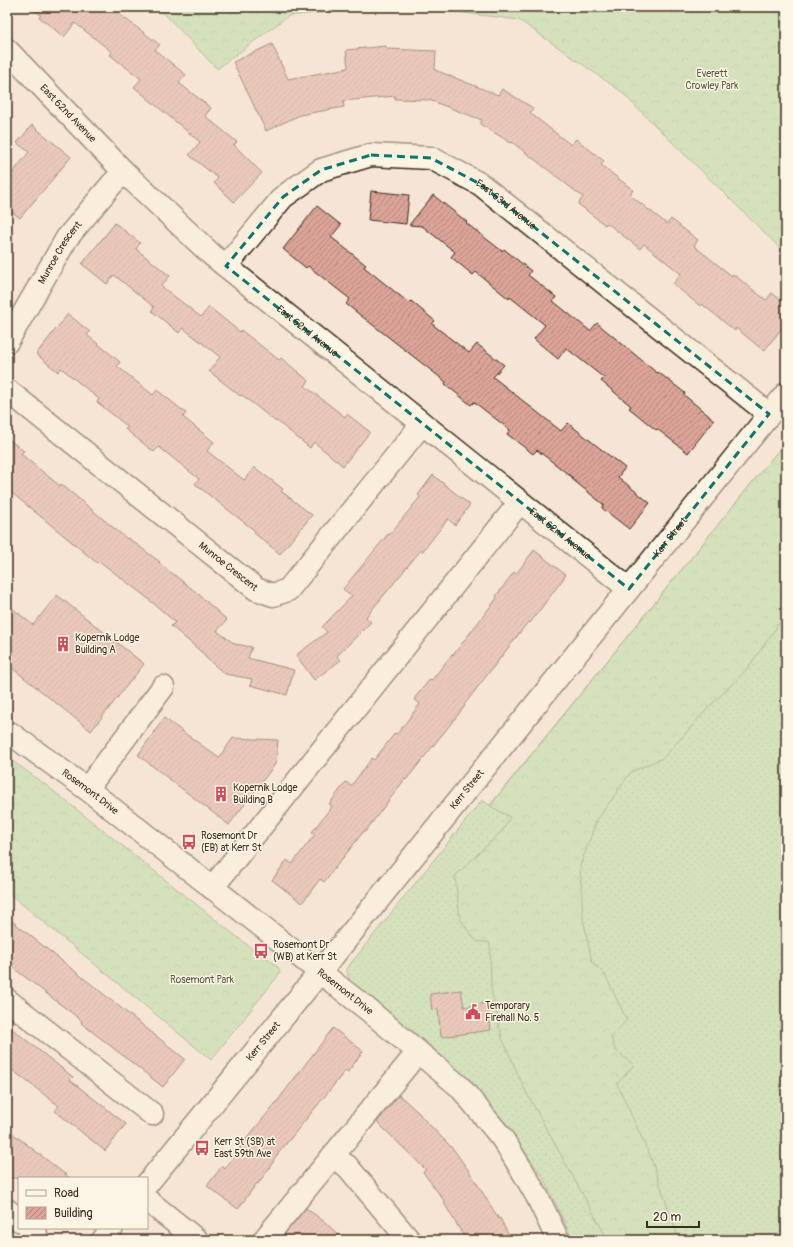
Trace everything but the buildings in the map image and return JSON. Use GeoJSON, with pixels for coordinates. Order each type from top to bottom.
{"type":"FeatureCollection","features":[{"type":"Feature","properties":{"kind":"street","name":"East 62nd Avenue"},"geometry":{"type":"LineString","coordinates":[[7,50],[124,172],[226,266],[629,589]]}},
{"type":"Feature","properties":{"kind":"street","name":"East 63rd Avenue"},"geometry":{"type":"LineString","coordinates":[[226,266],[283,197],[321,170],[372,155],[431,158],[480,184],[769,414]]}},
{"type":"Feature","properties":{"kind":"street","name":"Munroe Crescent"},"geometry":{"type":"LineString","coordinates":[[7,342],[67,238],[112,184],[124,172]]}},
{"type":"Feature","properties":{"kind":"street","name":"Munroe Crescent"},"geometry":{"type":"LineString","coordinates":[[7,390],[256,589],[273,595],[288,590],[422,424]]}},
{"type":"Feature","properties":{"kind":"street","name":"Kerr Street"},"geometry":{"type":"LineString","coordinates":[[148,1183],[786,394]]}},
{"type":"Feature","properties":{"kind":"street"},"geometry":{"type":"LineString","coordinates":[[212,888],[520,502]]}},
{"type":"Feature","properties":{"kind":"street"},"geometry":{"type":"LineString","coordinates":[[87,788],[163,687]]}},
{"type":"Feature","properties":{"kind":"street","name":"Rosemont Drive"},"geometry":{"type":"LineString","coordinates":[[7,731],[87,788],[367,1009],[460,1087],[502,1138],[537,1196],[558,1240]]}},
{"type":"Feature","properties":{"kind":"street"},"geometry":{"type":"LineString","coordinates":[[7,1000],[152,1114]]}},
{"type":"Feature","properties":{"kind":"street"},"geometry":{"type":"LineString","coordinates":[[264,1240],[418,1052]]}},
{"type":"Feature","properties":{"kind":"street"},"geometry":{"type":"LineString","coordinates":[[332,1157],[347,1166],[409,1240]]}},
{"type":"Feature","properties":{"kind":"street"},"geometry":{"type":"LineString","coordinates":[[148,1201],[197,1240]]}},
{"type":"Feature","properties":{"kind":"street"},"geometry":{"type":"LineString","coordinates":[[7,1210],[18,1219]]}},
{"type":"Feature","properties":{"kind":"street"},"geometry":{"type":"LineString","coordinates":[[103,1240],[111,1229]]}},
{"type":"Feature","properties":{"kind":"highlighted area"},"geometry":{"type":"Polygon","coordinates":[[[371,155],[431,158],[480,184],[769,414],[629,589],[226,266],[283,197],[321,170],[371,155]]]}},
{"type":"Feature","properties":{"kind":"green space"},"geometry":{"type":"Polygon","coordinates":[[[158,7],[376,7],[288,16],[217,69],[158,7]]]}},
{"type":"Feature","properties":{"kind":"green space","name":"Everett Crowley Park"},"geometry":{"type":"Polygon","coordinates":[[[417,7],[786,7],[786,254],[619,90],[519,20],[417,7]]]}},
{"type":"Feature","properties":{"kind":"green space"},"geometry":{"type":"Polygon","coordinates":[[[786,441],[786,1240],[573,1240],[544,1179],[504,1121],[472,1086],[436,1051],[351,983],[347,973],[347,968],[482,800],[490,805],[786,441]]]}},
{"type":"Feature","properties":{"kind":"green space"},"geometry":{"type":"Polygon","coordinates":[[[786,441],[786,614],[747,669],[710,706],[663,758],[631,772],[597,820],[580,866],[583,918],[592,962],[605,975],[627,1020],[611,1037],[615,1050],[634,1065],[617,1084],[651,1158],[679,1240],[608,1240],[525,1090],[502,1038],[491,989],[490,943],[476,941],[460,919],[455,876],[503,830],[510,817],[490,806],[786,441]]]}},
{"type":"Feature","properties":{"kind":"green space","name":"Rosemont Park"},"geometry":{"type":"Polygon","coordinates":[[[7,757],[46,785],[255,951],[257,949],[278,967],[280,971],[278,976],[211,1060],[7,892],[7,757]]]}},
{"type":"Feature","properties":{"kind":"place","name":"Kopernik Lodge Building A"},"geometry":{"type":"Point","coordinates":[63,644]}},
{"type":"Feature","properties":{"kind":"place","name":"Kopernik Lodge Building B"},"geometry":{"type":"Point","coordinates":[221,794]}},
{"type":"Feature","properties":{"kind":"place","name":"Rosemont Dr (EB) at Kerr St"},"geometry":{"type":"Point","coordinates":[189,842]}},
{"type":"Feature","properties":{"kind":"place","name":"Rosemont Dr (WB) at Kerr St"},"geometry":{"type":"Point","coordinates":[261,951]}},
{"type":"Feature","properties":{"kind":"place","name":"Temporary Firehall No. 5"},"geometry":{"type":"Point","coordinates":[473,1012]}},
{"type":"Feature","properties":{"kind":"place","name":"Kerr St (SB) at East 59th Ave"},"geometry":{"type":"Point","coordinates":[202,1148]}}]}
